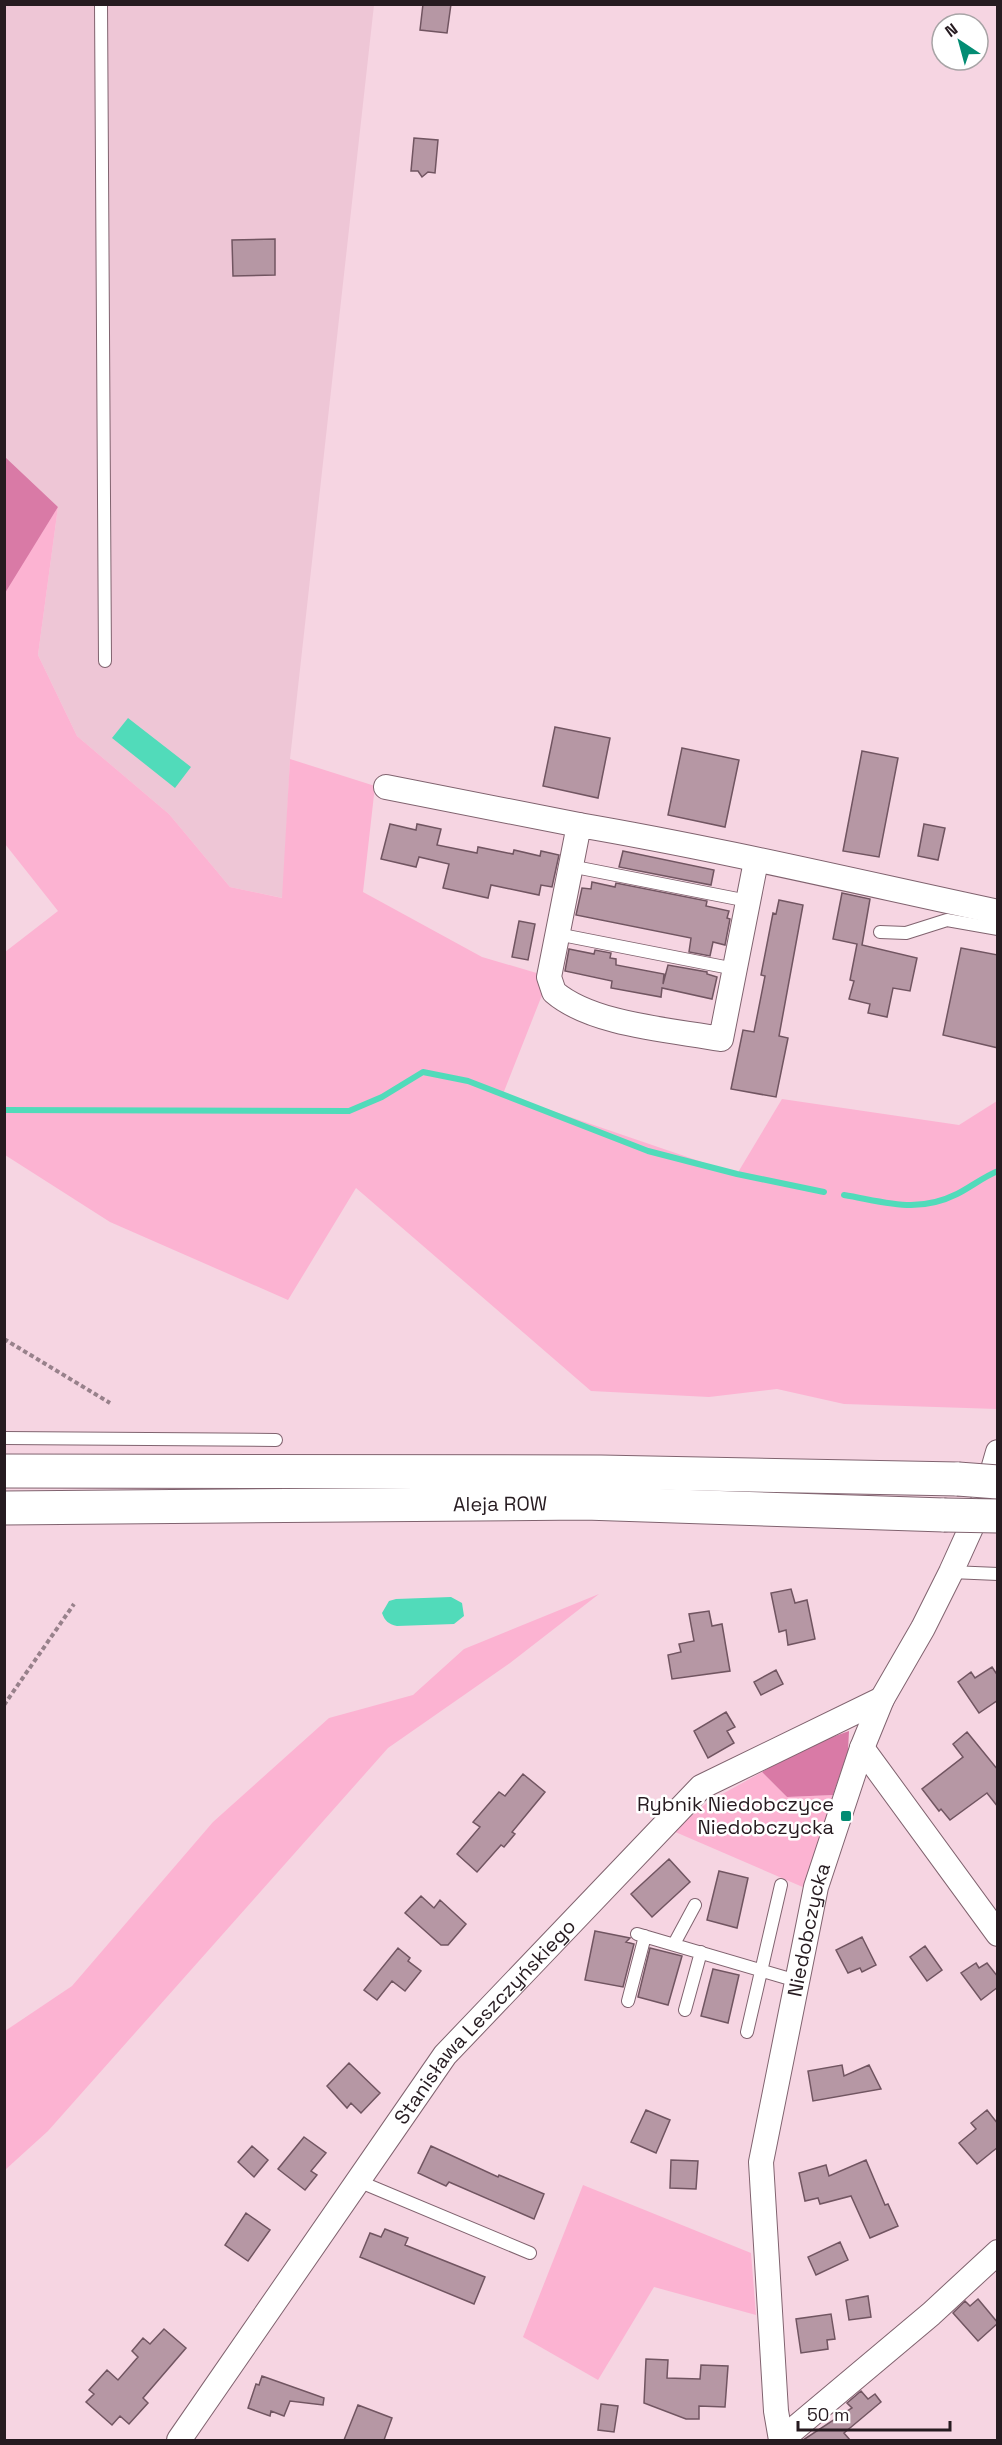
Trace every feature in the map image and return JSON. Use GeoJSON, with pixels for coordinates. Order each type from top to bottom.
{"type":"FeatureCollection","features":[{"type":"Feature","properties":{"kind":"main road","name":"Aleja ROW"},"geometry":{"type":"LineString","coordinates":[[4,1471],[601,1472],[958,1479],[998,1482]]}},
{"type":"Feature","properties":{"kind":"main road","name":"Aleja ROW"},"geometry":{"type":"LineString","coordinates":[[4,1508],[585,1503],[998,1516]]}},
{"type":"Feature","properties":{"kind":"street"},"geometry":{"type":"LineString","coordinates":[[386,787],[998,912]]}},
{"type":"Feature","properties":{"kind":"street"},"geometry":{"type":"LineString","coordinates":[[579,825],[549,977],[554,992],[582,1009],[623,1022],[721,1039],[756,861]]}},
{"type":"Feature","properties":{"kind":"street","name":"Niedobczycka"},"geometry":{"type":"LineString","coordinates":[[781,2440],[776,2411],[761,2162],[816,1887],[862,1748],[882,1699],[923,1628],[951,1572],[985,1497],[998,1452]]}},
{"type":"Feature","properties":{"kind":"street","name":"Stanisława Leszczyńskiego"},"geometry":{"type":"LineString","coordinates":[[179,2440],[445,2055],[701,1787],[882,1699]]}},
{"type":"Feature","properties":{"kind":"street"},"geometry":{"type":"LineString","coordinates":[[862,1748],[998,1934]]}},
{"type":"Feature","properties":{"kind":"street"},"geometry":{"type":"LineString","coordinates":[[781,2440],[931,2314],[998,2252]]}},
{"type":"Feature","properties":{"kind":"lane"},"geometry":{"type":"LineString","coordinates":[[102,4],[105,661]]}},
{"type":"Feature","properties":{"kind":"lane"},"geometry":{"type":"LineString","coordinates":[[570,866],[748,901]]}},
{"type":"Feature","properties":{"kind":"lane"},"geometry":{"type":"LineString","coordinates":[[880,932],[906,933],[946,920],[998,929]]}},
{"type":"Feature","properties":{"kind":"lane"},"geometry":{"type":"LineString","coordinates":[[557,934],[735,969]]}},
{"type":"Feature","properties":{"kind":"lane"},"geometry":{"type":"LineString","coordinates":[[4,1438],[276,1440]]}},
{"type":"Feature","properties":{"kind":"lane"},"geometry":{"type":"LineString","coordinates":[[951,1572],[998,1574]]}},
{"type":"Feature","properties":{"kind":"lane"},"geometry":{"type":"LineString","coordinates":[[747,2032],[781,1885]]}},
{"type":"Feature","properties":{"kind":"lane"},"geometry":{"type":"LineString","coordinates":[[674,1944],[695,1905]]}},
{"type":"Feature","properties":{"kind":"lane"},"geometry":{"type":"LineString","coordinates":[[628,2001],[641,1935],[797,1981]]}},
{"type":"Feature","properties":{"kind":"lane"},"geometry":{"type":"LineString","coordinates":[[685,2010],[701,1952]]}},
{"type":"Feature","properties":{"kind":"lane"},"geometry":{"type":"LineString","coordinates":[[358,2181],[530,2253]]}},
{"type":"Feature","properties":{"kind":"path"},"geometry":{"type":"LineString","coordinates":[[4,1339],[110,1403]]}},
{"type":"Feature","properties":{"kind":"path"},"geometry":{"type":"LineString","coordinates":[[4,1706],[74,1604]]}},
{"type":"Feature","properties":{"kind":"shaded area"},"geometry":{"type":"Polygon","coordinates":[[[5,5],[374,5],[290,759],[283,898],[230,887],[169,814],[77,736],[38,655],[58,507],[5,460],[5,5]]]}},
{"type":"Feature","properties":{"kind":"shaded area"},"geometry":{"type":"Polygon","coordinates":[[[5,457],[58,507],[5,593],[5,457]]]}},
{"type":"Feature","properties":{"kind":"shaded area"},"geometry":{"type":"Polygon","coordinates":[[[58,507],[38,655],[77,736],[169,814],[230,887],[282,898],[290,759],[375,786],[363,892],[482,957],[540,974],[544,990],[503,1094],[737,1174],[782,1099],[959,1125],[997,1101],[997,1409],[844,1404],[777,1389],[709,1397],[591,1391],[356,1188],[288,1300],[110,1222],[5,1155],[5,952],[58,911],[5,844],[4,593],[58,507]]]}},
{"type":"Feature","properties":{"kind":"shaded area"},"geometry":{"type":"Polygon","coordinates":[[[128,718],[191,767],[175,788],[112,738],[128,718]]]}},
{"type":"Feature","properties":{"kind":"shaded area"},"geometry":{"type":"Polygon","coordinates":[[[599,1594],[510,1663],[388,1748],[48,2131],[5,2170],[5,2031],[72,1986],[213,1822],[329,1718],[413,1695],[464,1649],[599,1594]]]}},
{"type":"Feature","properties":{"kind":"shaded area"},"geometry":{"type":"Polygon","coordinates":[[[451,1597],[462,1603],[464,1616],[454,1624],[397,1626],[387,1622],[382,1613],[389,1601],[396,1599],[451,1597]]]}},
{"type":"Feature","properties":{"kind":"shaded area"},"geometry":{"type":"Polygon","coordinates":[[[849,1731],[848,1751],[833,1795],[787,1797],[762,1772],[799,1749],[849,1731]]]}},
{"type":"Feature","properties":{"kind":"shaded area"},"geometry":{"type":"Polygon","coordinates":[[[762,1772],[787,1797],[833,1795],[805,1888],[673,1831],[708,1802],[762,1772]]]}},
{"type":"Feature","properties":{"kind":"shaded area"},"geometry":{"type":"Polygon","coordinates":[[[583,2185],[751,2253],[756,2315],[654,2287],[598,2380],[523,2337],[583,2185]]]}},
{"type":"Feature","properties":{"kind":"building"},"geometry":{"type":"Polygon","coordinates":[[[423,4],[451,4],[447,33],[420,30],[423,4]]]}},
{"type":"Feature","properties":{"kind":"building"},"geometry":{"type":"Polygon","coordinates":[[[414,138],[438,140],[435,173],[428,172],[422,177],[418,171],[411,171],[414,138]]]}},
{"type":"Feature","properties":{"kind":"building"},"geometry":{"type":"Polygon","coordinates":[[[275,239],[275,275],[233,276],[232,240],[275,239]]]}},
{"type":"Feature","properties":{"kind":"building"},"geometry":{"type":"Polygon","coordinates":[[[555,727],[610,738],[598,798],[543,786],[555,727]]]}},
{"type":"Feature","properties":{"kind":"building"},"geometry":{"type":"Polygon","coordinates":[[[682,748],[739,760],[725,827],[668,815],[682,748]]]}},
{"type":"Feature","properties":{"kind":"building"},"geometry":{"type":"Polygon","coordinates":[[[862,751],[898,758],[879,857],[843,851],[862,751]]]}},
{"type":"Feature","properties":{"kind":"building"},"geometry":{"type":"Polygon","coordinates":[[[390,824],[416,830],[417,824],[441,829],[437,845],[477,853],[478,847],[513,854],[514,850],[540,856],[541,851],[559,855],[552,887],[541,885],[539,895],[491,885],[488,898],[443,888],[449,864],[419,857],[416,867],[381,859],[390,824]]]}},
{"type":"Feature","properties":{"kind":"building"},"geometry":{"type":"Polygon","coordinates":[[[924,824],[945,828],[938,860],[918,856],[924,824]]]}},
{"type":"Feature","properties":{"kind":"building"},"geometry":{"type":"Polygon","coordinates":[[[623,851],[714,870],[711,885],[619,867],[623,851]]]}},
{"type":"Feature","properties":{"kind":"building"},"geometry":{"type":"Polygon","coordinates":[[[592,882],[615,887],[616,883],[707,901],[706,906],[729,911],[727,918],[730,919],[725,945],[713,942],[710,956],[689,952],[691,938],[576,915],[582,888],[591,889],[592,882]]]}},
{"type":"Feature","properties":{"kind":"building"},"geometry":{"type":"Polygon","coordinates":[[[842,893],[870,899],[862,945],[917,958],[910,991],[893,988],[887,1017],[868,1013],[870,1004],[849,999],[854,981],[850,980],[857,944],[833,939],[842,893]]]}},
{"type":"Feature","properties":{"kind":"building"},"geometry":{"type":"Polygon","coordinates":[[[779,900],[803,905],[779,1036],[788,1038],[776,1097],[731,1089],[743,1030],[754,1032],[765,976],[761,975],[773,913],[776,914],[779,900]]]}},
{"type":"Feature","properties":{"kind":"building"},"geometry":{"type":"Polygon","coordinates":[[[519,921],[535,924],[528,960],[512,957],[519,921]]]}},
{"type":"Feature","properties":{"kind":"building"},"geometry":{"type":"Polygon","coordinates":[[[961,948],[998,955],[998,1048],[943,1035],[961,948]]]}},
{"type":"Feature","properties":{"kind":"building"},"geometry":{"type":"Polygon","coordinates":[[[569,949],[594,954],[595,950],[611,953],[610,958],[616,959],[616,965],[664,974],[663,984],[668,965],[707,972],[717,977],[712,999],[662,988],[661,997],[611,988],[612,981],[565,971],[569,949]]]}},
{"type":"Feature","properties":{"kind":"building"},"geometry":{"type":"Polygon","coordinates":[[[791,1589],[795,1603],[807,1600],[815,1639],[788,1645],[786,1630],[779,1632],[771,1593],[791,1589]]]}},
{"type":"Feature","properties":{"kind":"building"},"geometry":{"type":"Polygon","coordinates":[[[709,1611],[712,1626],[722,1624],[730,1671],[672,1679],[668,1655],[681,1652],[679,1644],[694,1641],[689,1614],[709,1611]]]}},
{"type":"Feature","properties":{"kind":"building"},"geometry":{"type":"Polygon","coordinates":[[[992,1667],[998,1676],[998,1700],[979,1713],[958,1682],[971,1672],[975,1678],[992,1667]]]}},
{"type":"Feature","properties":{"kind":"building"},"geometry":{"type":"Polygon","coordinates":[[[776,1670],[783,1684],[761,1695],[754,1682],[776,1670]]]}},
{"type":"Feature","properties":{"kind":"building"},"geometry":{"type":"Polygon","coordinates":[[[726,1712],[735,1727],[727,1731],[734,1743],[708,1758],[694,1731],[726,1712]]]}},
{"type":"Feature","properties":{"kind":"building"},"geometry":{"type":"Polygon","coordinates":[[[967,1732],[998,1770],[998,1807],[987,1793],[950,1820],[941,1809],[939,1811],[922,1789],[963,1757],[953,1744],[967,1732]]]}},
{"type":"Feature","properties":{"kind":"building"},"geometry":{"type":"Polygon","coordinates":[[[523,1774],[545,1792],[512,1832],[515,1834],[504,1847],[501,1845],[477,1872],[457,1854],[480,1827],[473,1822],[499,1792],[505,1796],[523,1774]]]}},
{"type":"Feature","properties":{"kind":"building"},"geometry":{"type":"Polygon","coordinates":[[[669,1859],[690,1882],[652,1917],[631,1894],[669,1859]]]}},
{"type":"Feature","properties":{"kind":"building"},"geometry":{"type":"Polygon","coordinates":[[[719,1871],[748,1878],[737,1928],[707,1920],[719,1871]]]}},
{"type":"Feature","properties":{"kind":"building"},"geometry":{"type":"Polygon","coordinates":[[[421,1896],[434,1908],[440,1900],[466,1924],[448,1945],[441,1945],[405,1913],[421,1896]]]}},
{"type":"Feature","properties":{"kind":"building"},"geometry":{"type":"Polygon","coordinates":[[[595,1931],[630,1938],[626,1942],[634,1944],[623,1987],[585,1980],[595,1931]]]}},
{"type":"Feature","properties":{"kind":"building"},"geometry":{"type":"Polygon","coordinates":[[[862,1937],[876,1965],[862,1972],[860,1968],[848,1973],[836,1950],[862,1937]]]}},
{"type":"Feature","properties":{"kind":"building"},"geometry":{"type":"Polygon","coordinates":[[[925,1946],[942,1970],[927,1981],[910,1957],[925,1946]]]}},
{"type":"Feature","properties":{"kind":"building"},"geometry":{"type":"Polygon","coordinates":[[[398,1948],[410,1958],[408,1961],[421,1971],[405,1991],[392,1981],[377,2000],[364,1990],[398,1948]]]}},
{"type":"Feature","properties":{"kind":"building"},"geometry":{"type":"Polygon","coordinates":[[[650,1948],[682,1956],[668,2005],[638,1997],[650,1948]]]}},
{"type":"Feature","properties":{"kind":"building"},"geometry":{"type":"Polygon","coordinates":[[[976,1963],[979,1968],[987,1963],[998,1977],[998,1987],[981,2000],[961,1973],[976,1963]]]}},
{"type":"Feature","properties":{"kind":"building"},"geometry":{"type":"Polygon","coordinates":[[[713,1969],[739,1975],[728,2023],[701,2016],[713,1969]]]}},
{"type":"Feature","properties":{"kind":"building"},"geometry":{"type":"Polygon","coordinates":[[[349,2063],[380,2093],[361,2113],[351,2103],[347,2108],[327,2086],[349,2063]]]}},
{"type":"Feature","properties":{"kind":"building"},"geometry":{"type":"Polygon","coordinates":[[[842,2065],[844,2076],[869,2065],[881,2089],[813,2101],[808,2071],[842,2065]]]}},
{"type":"Feature","properties":{"kind":"building"},"geometry":{"type":"Polygon","coordinates":[[[646,2110],[670,2120],[656,2153],[631,2142],[646,2110]]]}},
{"type":"Feature","properties":{"kind":"building"},"geometry":{"type":"Polygon","coordinates":[[[987,2110],[998,2124],[998,2147],[977,2164],[959,2143],[976,2129],[971,2123],[987,2110]]]}},
{"type":"Feature","properties":{"kind":"building"},"geometry":{"type":"Polygon","coordinates":[[[304,2137],[326,2153],[311,2171],[317,2175],[305,2190],[278,2169],[304,2137]]]}},
{"type":"Feature","properties":{"kind":"building"},"geometry":{"type":"Polygon","coordinates":[[[252,2146],[268,2160],[254,2177],[238,2162],[252,2146]]]}},
{"type":"Feature","properties":{"kind":"building"},"geometry":{"type":"Polygon","coordinates":[[[431,2146],[498,2177],[499,2175],[544,2194],[534,2219],[449,2182],[446,2186],[418,2173],[431,2146]]]}},
{"type":"Feature","properties":{"kind":"building"},"geometry":{"type":"Polygon","coordinates":[[[671,2160],[698,2161],[696,2189],[670,2188],[671,2160]]]}},
{"type":"Feature","properties":{"kind":"building"},"geometry":{"type":"Polygon","coordinates":[[[866,2160],[885,2205],[888,2204],[898,2226],[870,2238],[851,2196],[820,2204],[818,2198],[805,2201],[799,2173],[826,2165],[829,2176],[866,2160]]]}},
{"type":"Feature","properties":{"kind":"building"},"geometry":{"type":"Polygon","coordinates":[[[246,2213],[270,2230],[248,2261],[225,2245],[246,2213]]]}},
{"type":"Feature","properties":{"kind":"building"},"geometry":{"type":"Polygon","coordinates":[[[385,2229],[408,2238],[405,2245],[485,2277],[474,2304],[360,2257],[370,2233],[381,2237],[385,2229]]]}},
{"type":"Feature","properties":{"kind":"building"},"geometry":{"type":"Polygon","coordinates":[[[840,2242],[848,2260],[816,2275],[808,2257],[840,2242]]]}},
{"type":"Feature","properties":{"kind":"building"},"geometry":{"type":"Polygon","coordinates":[[[868,2296],[871,2317],[849,2320],[846,2300],[868,2296]]]}},
{"type":"Feature","properties":{"kind":"building"},"geometry":{"type":"Polygon","coordinates":[[[978,2299],[998,2323],[978,2341],[953,2313],[965,2301],[970,2306],[978,2299]]]}},
{"type":"Feature","properties":{"kind":"building"},"geometry":{"type":"Polygon","coordinates":[[[831,2314],[835,2339],[827,2340],[828,2349],[801,2353],[796,2319],[831,2314]]]}},
{"type":"Feature","properties":{"kind":"building"},"geometry":{"type":"Polygon","coordinates":[[[164,2329],[186,2348],[143,2398],[148,2403],[129,2424],[120,2416],[112,2425],[86,2402],[94,2394],[89,2390],[107,2370],[118,2380],[138,2357],[132,2351],[143,2338],[150,2344],[164,2329]]]}},
{"type":"Feature","properties":{"kind":"building"},"geometry":{"type":"Polygon","coordinates":[[[646,2359],[668,2360],[667,2378],[700,2379],[701,2365],[728,2366],[725,2407],[699,2406],[699,2419],[686,2419],[644,2403],[646,2359]]]}},
{"type":"Feature","properties":{"kind":"building"},"geometry":{"type":"Polygon","coordinates":[[[262,2376],[324,2398],[323,2405],[290,2401],[284,2416],[271,2411],[270,2416],[248,2408],[256,2384],[259,2385],[262,2376]]]}},
{"type":"Feature","properties":{"kind":"building"},"geometry":{"type":"Polygon","coordinates":[[[861,2391],[868,2399],[875,2394],[881,2402],[844,2433],[850,2440],[803,2440],[852,2408],[847,2403],[861,2391]]]}},
{"type":"Feature","properties":{"kind":"building"},"geometry":{"type":"Polygon","coordinates":[[[601,2404],[618,2406],[614,2432],[598,2430],[601,2404]]]}},
{"type":"Feature","properties":{"kind":"building"},"geometry":{"type":"Polygon","coordinates":[[[358,2405],[392,2418],[384,2440],[344,2440],[358,2405]]]}},
{"type":"Feature","properties":{"kind":"waterway"},"geometry":{"type":"LineString","coordinates":[[4,1110],[349,1111],[382,1097],[423,1072],[468,1081],[648,1151],[737,1174],[824,1192]]}},
{"type":"Feature","properties":{"kind":"waterway"},"geometry":{"type":"LineString","coordinates":[[844,1195],[901,1205],[928,1204],[957,1194],[998,1171]]}},
{"type":"Feature","properties":{"kind":"place","name":"Rybnik Niedobczyce Niedobczycka"},"geometry":{"type":"Point","coordinates":[846,1816]}}]}
